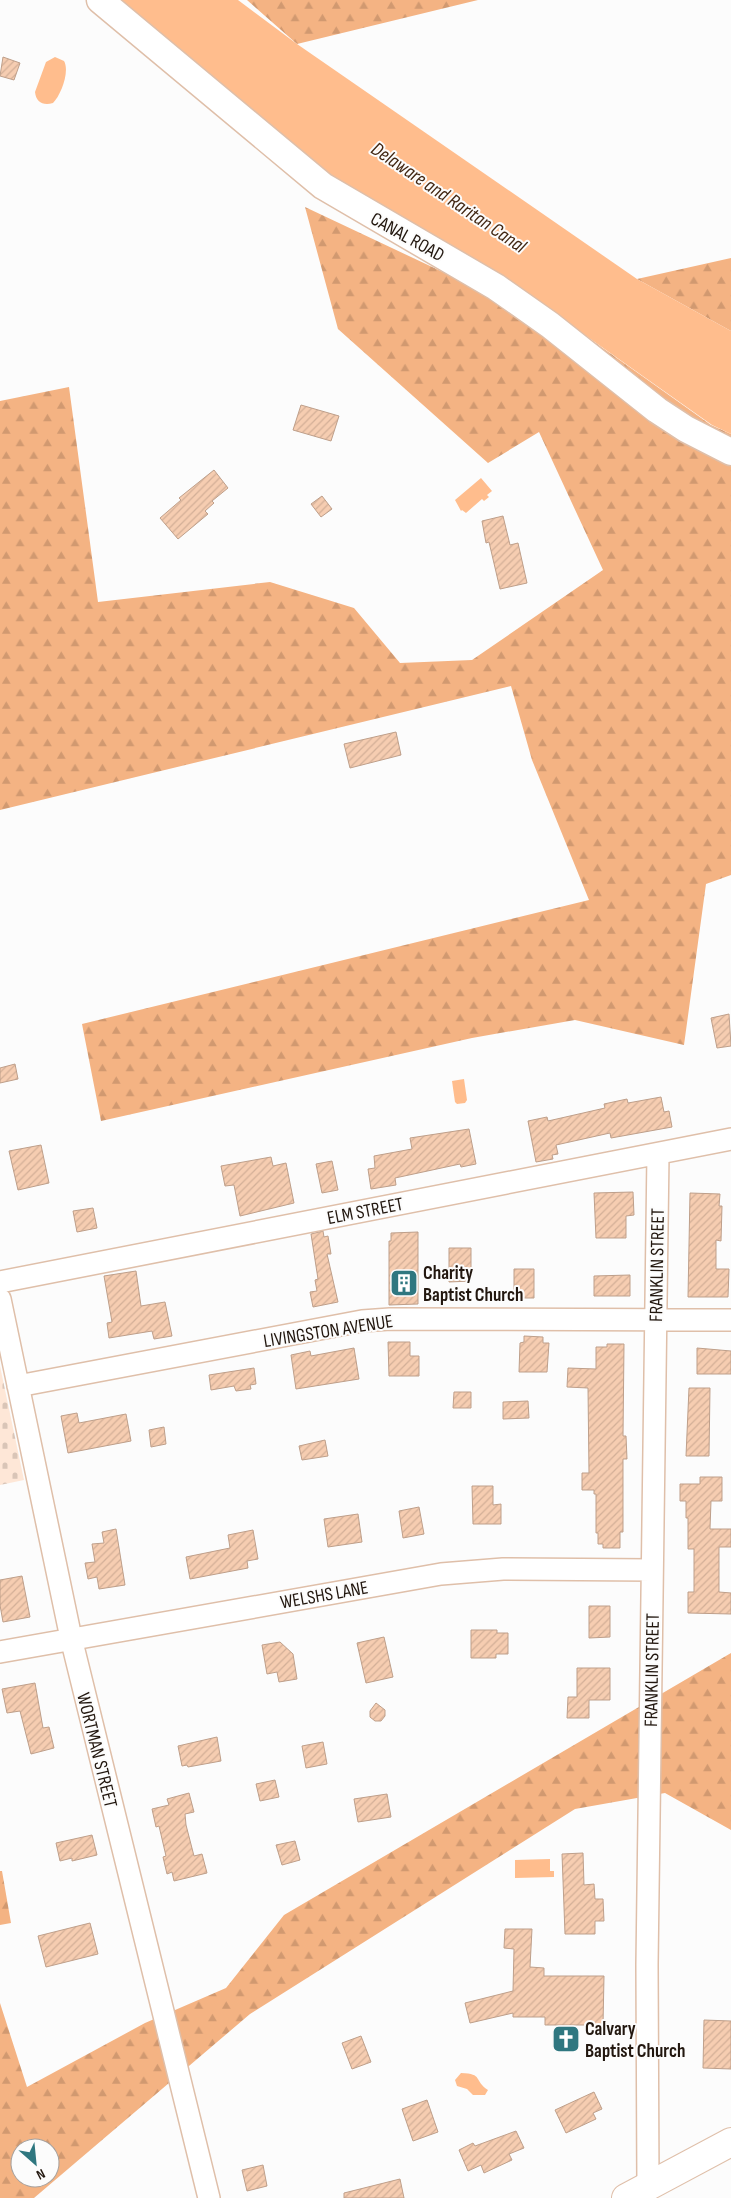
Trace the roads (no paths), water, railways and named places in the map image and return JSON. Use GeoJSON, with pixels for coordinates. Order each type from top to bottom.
{"type":"FeatureCollection","features":[{"type":"Feature","properties":{"kind":"main road"},"geometry":{"type":"LineString","coordinates":[[637,2192],[731,2142]]}},
{"type":"Feature","properties":{"kind":"street","name":"CANAL ROAD"},"geometry":{"type":"LineString","coordinates":[[100,0],[297,167],[323,186],[504,292],[550,325],[657,410],[686,429],[731,452]]}},
{"type":"Feature","properties":{"kind":"street","name":"ELM STREET"},"geometry":{"type":"LineString","coordinates":[[0,1282],[731,1139]]}},
{"type":"Feature","properties":{"kind":"street","name":"FRANKLIN STREET"},"geometry":{"type":"LineString","coordinates":[[637,2192],[647,2059],[658,1154]]}},
{"type":"Feature","properties":{"kind":"street","name":"WORTMAN STREET"},"geometry":{"type":"LineString","coordinates":[[0,1299],[70,1638],[209,2198]]}},
{"type":"Feature","properties":{"kind":"street","name":"LIVINGSTON AVENUE"},"geometry":{"type":"LineString","coordinates":[[18,1386],[362,1322],[390,1319],[731,1320]]}},
{"type":"Feature","properties":{"kind":"street","name":"WELSHS LANE"},"geometry":{"type":"LineString","coordinates":[[0,1652],[70,1638],[441,1574],[503,1570],[652,1570]]}},
{"type":"Feature","properties":{"kind":"water","name":"Delaware and Raritan Canal"},"geometry":{"type":"Polygon","coordinates":[[[120,0],[238,0],[297,44],[637,279],[731,331],[731,434],[712,425],[524,292],[324,171],[120,0]]]}},
{"type":"Feature","properties":{"kind":"water"},"geometry":{"type":"Polygon","coordinates":[[[55,57],[64,61],[66,65],[64,83],[53,103],[43,103],[38,101],[35,92],[46,62],[55,57]]]}},
{"type":"Feature","properties":{"kind":"water"},"geometry":{"type":"Polygon","coordinates":[[[481,478],[492,491],[487,495],[489,497],[484,501],[482,499],[466,513],[461,511],[455,500],[481,478]]]}},
{"type":"Feature","properties":{"kind":"water"},"geometry":{"type":"Polygon","coordinates":[[[464,1079],[467,1100],[465,1103],[457,1104],[455,1102],[452,1081],[464,1079]]]}},
{"type":"Feature","properties":{"kind":"water"},"geometry":{"type":"Polygon","coordinates":[[[550,1859],[550,1871],[554,1871],[554,1877],[515,1878],[515,1860],[550,1859]]]}},
{"type":"Feature","properties":{"kind":"water"},"geometry":{"type":"Polygon","coordinates":[[[461,2073],[476,2076],[488,2090],[485,2095],[473,2095],[467,2089],[457,2086],[455,2080],[461,2073]]]}},
{"type":"Feature","properties":{"kind":"place","name":"Charity Baptist Church"},"geometry":{"type":"Point","coordinates":[404,1283]}},
{"type":"Feature","properties":{"kind":"place","name":"Calvary Baptist Church"},"geometry":{"type":"Point","coordinates":[566,2039]}}]}
